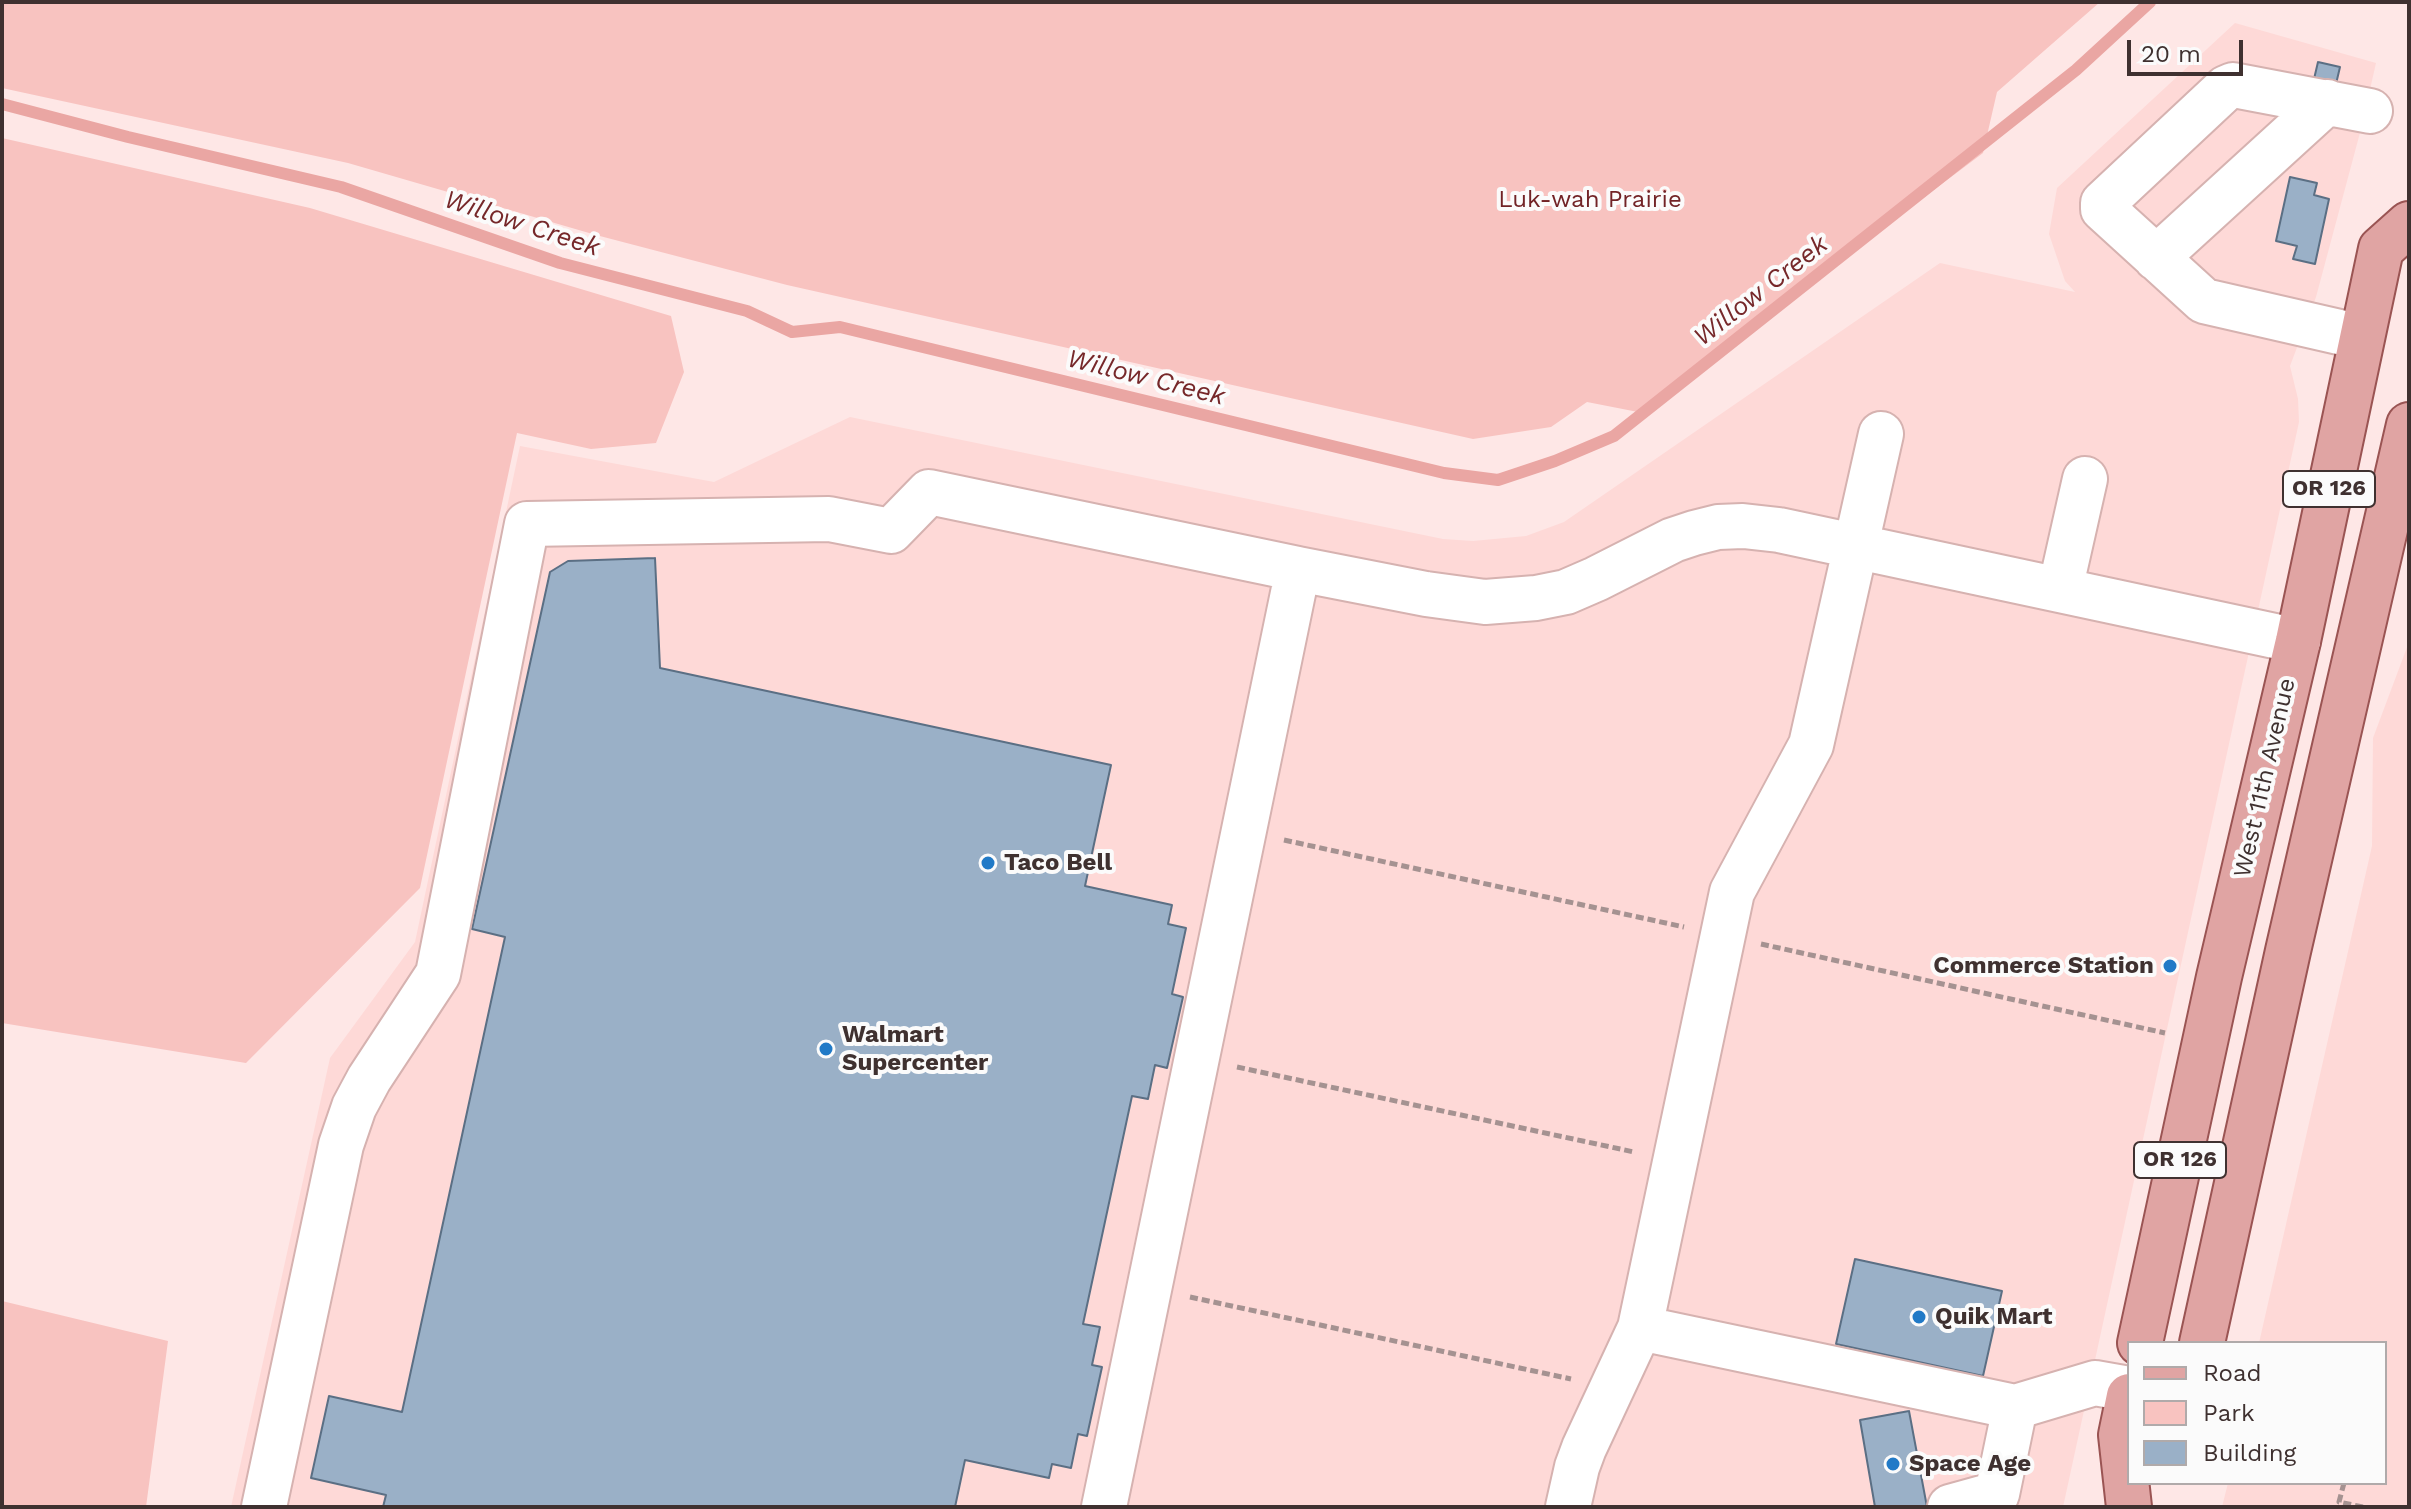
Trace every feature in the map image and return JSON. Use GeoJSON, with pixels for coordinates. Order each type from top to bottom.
{"type":"FeatureCollection","features":[{"type":"Feature","properties":{"kind":"main road","name":"West 11th Avenue"},"geometry":{"type":"LineString","coordinates":[[2140,1341],[2216,990],[2298,641],[2381,249],[2409,224]]}},
{"type":"Feature","properties":{"kind":"main road","name":"OR 126"},"geometry":{"type":"LineString","coordinates":[[2202,1341],[2409,425]]}},
{"type":"Feature","properties":{"kind":"main road"},"geometry":{"type":"LineString","coordinates":[[2286,689],[2305,728],[2282,839],[2284,852],[2293,860],[2308,864]]}},
{"type":"Feature","properties":{"kind":"main road"},"geometry":{"type":"LineString","coordinates":[[2127,1406],[2121,1435],[2129,1507]]}},
{"type":"Feature","properties":{"kind":"main road"},"geometry":{"type":"LineString","coordinates":[[2138,1507],[2153,1485]]}},
{"type":"Feature","properties":{"kind":"lane"},"geometry":{"type":"LineString","coordinates":[[2361,337],[2204,301],[2103,209],[2103,203],[2226,88],[2241,85],[2370,111]]}},
{"type":"Feature","properties":{"kind":"lane"},"geometry":{"type":"LineString","coordinates":[[2156,258],[2327,102]]}},
{"type":"Feature","properties":{"kind":"lane"},"geometry":{"type":"LineString","coordinates":[[1568,1507],[1577,1467],[1640,1328],[1732,892],[1811,745],[1881,434]]}},
{"type":"Feature","properties":{"kind":"lane"},"geometry":{"type":"LineString","coordinates":[[2060,590],[2085,479]]}},
{"type":"Feature","properties":{"kind":"lane"},"geometry":{"type":"LineString","coordinates":[[264,1507],[341,1145],[354,1107],[369,1079],[438,974],[527,524],[829,519],[891,531],[929,492],[1298,569],[1485,602],[1566,592],[1673,540],[1718,527],[1743,526],[1779,530],[2298,641]]}},
{"type":"Feature","properties":{"kind":"lane"},"geometry":{"type":"LineString","coordinates":[[1104,1507],[1298,569]]}},
{"type":"Feature","properties":{"kind":"lane"},"geometry":{"type":"LineString","coordinates":[[1640,1328],[2015,1407],[2095,1383],[2127,1389]]}},
{"type":"Feature","properties":{"kind":"lane"},"geometry":{"type":"LineString","coordinates":[[1950,1507],[1997,1494],[2015,1407]]}},
{"type":"Feature","properties":{"kind":"path"},"geometry":{"type":"LineString","coordinates":[[1197,1059],[1675,1161]]}},
{"type":"Feature","properties":{"kind":"path"},"geometry":{"type":"LineString","coordinates":[[1150,1288],[1612,1388]]}},
{"type":"Feature","properties":{"kind":"path"},"geometry":{"type":"LineString","coordinates":[[2343,1485],[2339,1502],[2363,1507]]}},
{"type":"Feature","properties":{"kind":"shaded area"},"geometry":{"type":"Polygon","coordinates":[[[2235,23],[2376,63],[2316,297],[2290,366],[2298,399],[2299,422],[2063,1507],[231,1507],[330,1058],[415,942],[520,446],[714,482],[850,417],[1443,539],[1473,541],[1526,536],[1564,522],[1940,263],[2075,292],[2065,281],[2049,234],[2057,188],[2235,23]]]}},
{"type":"Feature","properties":{"kind":"shaded area"},"geometry":{"type":"Polygon","coordinates":[[[2409,642],[2409,1507],[2222,1507],[2228,1485],[2387,1485],[2387,1341],[2259,1341],[2372,846],[2373,738],[2409,642]]]}},
{"type":"Feature","properties":{"kind":"green space","name":"Luk-wah Prairie"},"geometry":{"type":"Polygon","coordinates":[[[2,2],[2100,2],[1997,92],[1983,153],[1638,412],[1587,402],[1551,427],[1473,439],[787,285],[596,235],[348,163],[2,88],[2,2]]]}},
{"type":"Feature","properties":{"kind":"green space"},"geometry":{"type":"Polygon","coordinates":[[[2,138],[310,208],[671,316],[684,372],[656,443],[591,449],[517,433],[420,888],[246,1063],[2,1023],[2,138]]]}},
{"type":"Feature","properties":{"kind":"green space"},"geometry":{"type":"Polygon","coordinates":[[[2,1301],[168,1341],[146,1507],[2,1507],[2,1301]]]}},
{"type":"Feature","properties":{"kind":"building"},"geometry":{"type":"Polygon","coordinates":[[[2318,62],[2340,67],[2336,84],[2314,79],[2318,62]]]}},
{"type":"Feature","properties":{"kind":"building"},"geometry":{"type":"Polygon","coordinates":[[[2290,177],[2317,183],[2314,195],[2329,199],[2315,264],[2293,259],[2297,246],[2276,241],[2290,177]]]}},
{"type":"Feature","properties":{"kind":"building","name":"Walmart Supercenter"},"geometry":{"type":"Polygon","coordinates":[[[655,558],[660,668],[1111,765],[1085,886],[1172,905],[1168,924],[1186,928],[1172,994],[1183,997],[1167,1068],[1155,1065],[1148,1099],[1132,1096],[1083,1324],[1100,1327],[1092,1365],[1102,1367],[1087,1436],[1078,1434],[1071,1468],[1052,1464],[1049,1478],[965,1460],[955,1507],[383,1507],[386,1495],[311,1478],[329,1396],[402,1412],[505,937],[472,929],[550,572],[568,561],[655,558]]]}},
{"type":"Feature","properties":{"kind":"building","name":"Quik Mart"},"geometry":{"type":"Polygon","coordinates":[[[1855,1259],[2002,1291],[1983,1376],[1836,1344],[1855,1259]]]}},
{"type":"Feature","properties":{"kind":"building","name":"Space Age"},"geometry":{"type":"Polygon","coordinates":[[[1909,1411],[1927,1507],[1875,1507],[1860,1420],[1909,1411]]]}},
{"type":"Feature","properties":{"kind":"waterway","name":"Willow Creek"},"geometry":{"type":"LineString","coordinates":[[2,104],[341,187],[560,263],[747,311],[792,332],[840,327],[1444,473],[1498,480],[1555,461],[1614,436],[2076,70],[2150,2]]}},
{"type":"Feature","properties":{"kind":"place","name":"Taco Bell"},"geometry":{"type":"Point","coordinates":[988,863]}},
{"type":"Feature","properties":{"kind":"place","name":"Commerce Station"},"geometry":{"type":"Point","coordinates":[2170,966]}},
{"type":"Feature","properties":{"kind":"place","name":"Walmart Supercenter"},"geometry":{"type":"Point","coordinates":[826,1049]}},
{"type":"Feature","properties":{"kind":"place","name":"Quik Mart"},"geometry":{"type":"Point","coordinates":[1919,1317]}},
{"type":"Feature","properties":{"kind":"place","name":"Space Age"},"geometry":{"type":"Point","coordinates":[1893,1464]}}]}
